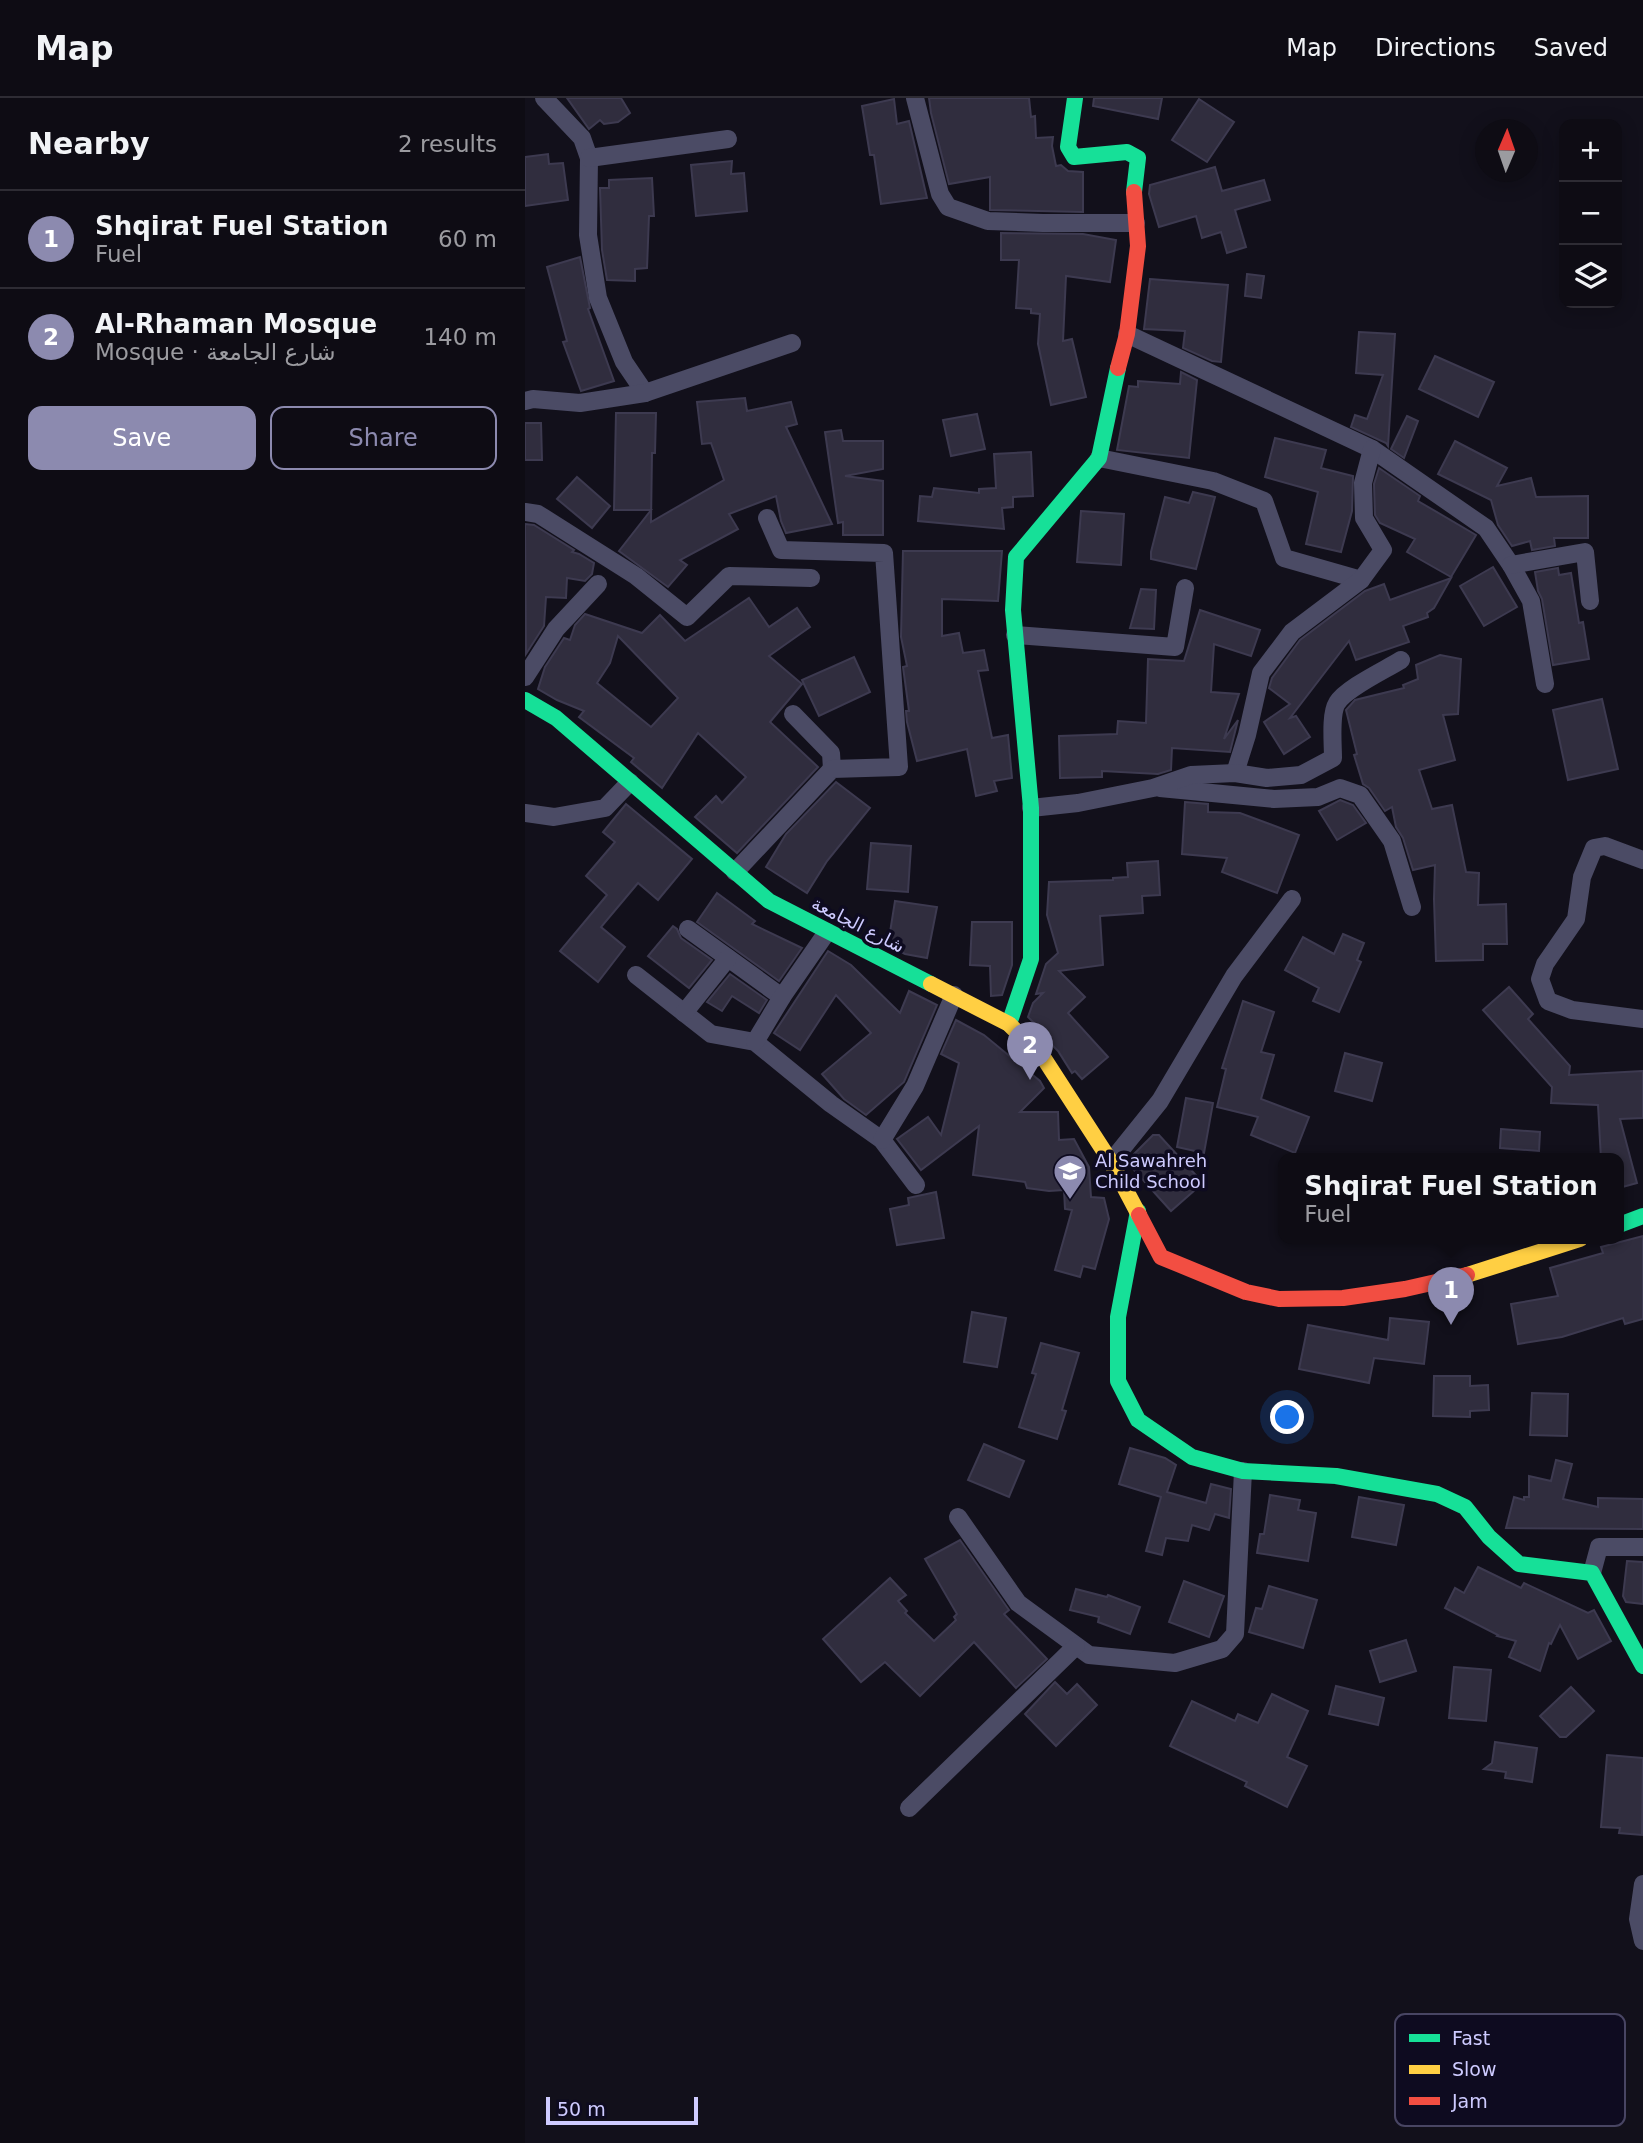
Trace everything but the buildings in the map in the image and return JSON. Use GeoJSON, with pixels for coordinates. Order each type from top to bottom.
{"type":"FeatureCollection","features":[{"type":"Feature","properties":{"kind":"street"},"geometry":{"type":"LineString","coordinates":[[544,98],[582,138],[589,158],[588,235],[598,298],[624,362],[645,393]]}},
{"type":"Feature","properties":{"kind":"street"},"geometry":{"type":"LineString","coordinates":[[915,98],[940,194],[948,207],[988,221],[1136,223]]}},
{"type":"Feature","properties":{"kind":"street"},"geometry":{"type":"LineString","coordinates":[[1010,1024],[1031,959],[1031,808],[1013,610],[1016,557],[1100,458],[1114,381],[1127,334],[1138,246],[1133,198],[1138,158],[1127,152],[1074,157],[1067,147],[1075,98]]}},
{"type":"Feature","properties":{"kind":"street"},"geometry":{"type":"LineString","coordinates":[[589,158],[728,139]]}},
{"type":"Feature","properties":{"kind":"street"},"geometry":{"type":"LineString","coordinates":[[1127,334],[1372,449],[1486,528],[1531,601],[1545,684]]}},
{"type":"Feature","properties":{"kind":"street"},"geometry":{"type":"LineString","coordinates":[[525,401],[533,399],[580,404],[645,393],[792,343]]}},
{"type":"Feature","properties":{"kind":"street"},"geometry":{"type":"LineString","coordinates":[[1235,773],[1261,673],[1292,632],[1361,580],[1383,550],[1364,518],[1363,482],[1372,449]]}},
{"type":"Feature","properties":{"kind":"street"},"geometry":{"type":"LineString","coordinates":[[1100,458],[1213,481],[1264,501],[1284,558],[1361,580]]}},
{"type":"Feature","properties":{"kind":"street"},"geometry":{"type":"LineString","coordinates":[[525,512],[538,514],[636,576],[687,617],[729,576],[811,578]]}},
{"type":"Feature","properties":{"kind":"street"},"geometry":{"type":"LineString","coordinates":[[735,872],[832,769],[899,767],[884,553],[781,550],[767,518]]}},
{"type":"Feature","properties":{"kind":"street"},"geometry":{"type":"LineString","coordinates":[[1511,565],[1585,552],[1590,601]]}},
{"type":"Feature","properties":{"kind":"street"},"geometry":{"type":"LineString","coordinates":[[525,677],[556,629],[598,584]]}},
{"type":"Feature","properties":{"kind":"street"},"geometry":{"type":"LineString","coordinates":[[1015,635],[1175,647],[1185,587]]}},
{"type":"Feature","properties":{"kind":"street"},"geometry":{"type":"LineString","coordinates":[[1031,808],[1078,803],[1153,788],[1191,775],[1235,773],[1267,778],[1301,775],[1333,758],[1333,722],[1337,703],[1353,688],[1402,660]]}},
{"type":"Feature","properties":{"kind":"street","name":"شارع الجامعة"},"geometry":{"type":"LineString","coordinates":[[525,700],[556,718],[769,901],[1010,1024],[1045,1060],[1111,1162],[1161,1257],[1246,1292],[1279,1299],[1343,1298],[1405,1289],[1465,1276],[1564,1244]]}},
{"type":"Feature","properties":{"kind":"street"},"geometry":{"type":"LineString","coordinates":[[793,715],[831,753],[832,769]]}},
{"type":"Feature","properties":{"kind":"street"},"geometry":{"type":"LineString","coordinates":[[525,813],[554,817],[605,808],[630,782]]}},
{"type":"Feature","properties":{"kind":"street"},"geometry":{"type":"LineString","coordinates":[[1153,788],[1274,799],[1318,797],[1340,788],[1360,795],[1392,841],[1412,907]]}},
{"type":"Feature","properties":{"kind":"street"},"geometry":{"type":"LineString","coordinates":[[1643,860],[1605,846],[1594,848],[1582,877],[1576,919],[1545,964],[1540,979],[1548,1001],[1572,1010],[1643,1019]]}},
{"type":"Feature","properties":{"kind":"street"},"geometry":{"type":"LineString","coordinates":[[1111,1162],[1160,1101],[1234,976],[1292,899]]}},
{"type":"Feature","properties":{"kind":"street"},"geometry":{"type":"LineString","coordinates":[[688,929],[782,997]]}},
{"type":"Feature","properties":{"kind":"street"},"geometry":{"type":"LineString","coordinates":[[755,1042],[827,932]]}},
{"type":"Feature","properties":{"kind":"street"},"geometry":{"type":"LineString","coordinates":[[684,1013],[728,958]]}},
{"type":"Feature","properties":{"kind":"street"},"geometry":{"type":"LineString","coordinates":[[636,975],[711,1034],[755,1042],[831,1104],[881,1140],[916,1185]]}},
{"type":"Feature","properties":{"kind":"street"},"geometry":{"type":"LineString","coordinates":[[881,1140],[915,1086],[954,995]]}},
{"type":"Feature","properties":{"kind":"street"},"geometry":{"type":"LineString","coordinates":[[1138,1211],[1118,1317],[1118,1381],[1138,1420],[1192,1457],[1243,1472],[1336,1476],[1437,1494],[1465,1507],[1489,1537],[1519,1564],[1592,1573]]}},
{"type":"Feature","properties":{"kind":"street"},"geometry":{"type":"LineString","coordinates":[[1624,1224],[1643,1216]]}},
{"type":"Feature","properties":{"kind":"street"},"geometry":{"type":"LineString","coordinates":[[958,1517],[1018,1603],[1089,1656],[1175,1663],[1222,1649],[1235,1634],[1243,1472]]}},
{"type":"Feature","properties":{"kind":"street"},"geometry":{"type":"LineString","coordinates":[[1643,1547],[1599,1547],[1592,1573],[1643,1665]]}},
{"type":"Feature","properties":{"kind":"street"},"geometry":{"type":"LineString","coordinates":[[909,1808],[1076,1646]]}},
{"type":"Feature","properties":{"kind":"street"},"geometry":{"type":"LineString","coordinates":[[1643,1884],[1638,1919],[1643,1941]]}},
{"type":"Feature","properties":{"kind":"traffic: fast"},"geometry":{"type":"LineString","coordinates":[[1075,98],[1068,147],[1074,157],[1127,152],[1138,158],[1134,192]]}},
{"type":"Feature","properties":{"kind":"traffic: fast"},"geometry":{"type":"LineString","coordinates":[[1009,1024],[1031,959],[1031,808],[1013,610],[1016,557],[1099,458],[1118,368]]}},
{"type":"Feature","properties":{"kind":"traffic: fast"},"geometry":{"type":"LineString","coordinates":[[525,700],[556,718],[769,901],[931,984]]}},
{"type":"Feature","properties":{"kind":"traffic: fast"},"geometry":{"type":"LineString","coordinates":[[1138,1211],[1118,1317],[1118,1381],[1138,1420],[1192,1457],[1243,1471],[1336,1476],[1437,1494],[1465,1507],[1489,1537],[1519,1564],[1592,1573],[1643,1666]]}},
{"type":"Feature","properties":{"kind":"traffic: fast"},"geometry":{"type":"LineString","coordinates":[[1624,1223],[1643,1216]]}},
{"type":"Feature","properties":{"kind":"traffic: slow"},"geometry":{"type":"LineString","coordinates":[[931,984],[1009,1024],[1045,1060],[1111,1162],[1139,1215]]}},
{"type":"Feature","properties":{"kind":"traffic: slow"},"geometry":{"type":"LineString","coordinates":[[1467,1275],[1564,1244]]}},
{"type":"Feature","properties":{"kind":"traffic: jam"},"geometry":{"type":"LineString","coordinates":[[1118,368],[1127,334],[1138,246],[1134,192]]}},
{"type":"Feature","properties":{"kind":"traffic: jam"},"geometry":{"type":"LineString","coordinates":[[1139,1215],[1161,1257],[1246,1292],[1279,1299],[1343,1298],[1405,1289],[1467,1275]]}},
{"type":"Feature","properties":{"kind":"place","name":"Al-Rhaman Mosque"},"geometry":{"type":"Point","coordinates":[1030,1080]}},
{"type":"Feature","properties":{"kind":"place","name":"Al Sawahreh Child School"},"geometry":{"type":"Point","coordinates":[1070,1201]}},
{"type":"Feature","properties":{"kind":"place","name":"Shqirat Fuel Station"},"geometry":{"type":"Point","coordinates":[1451,1325]}}]}
